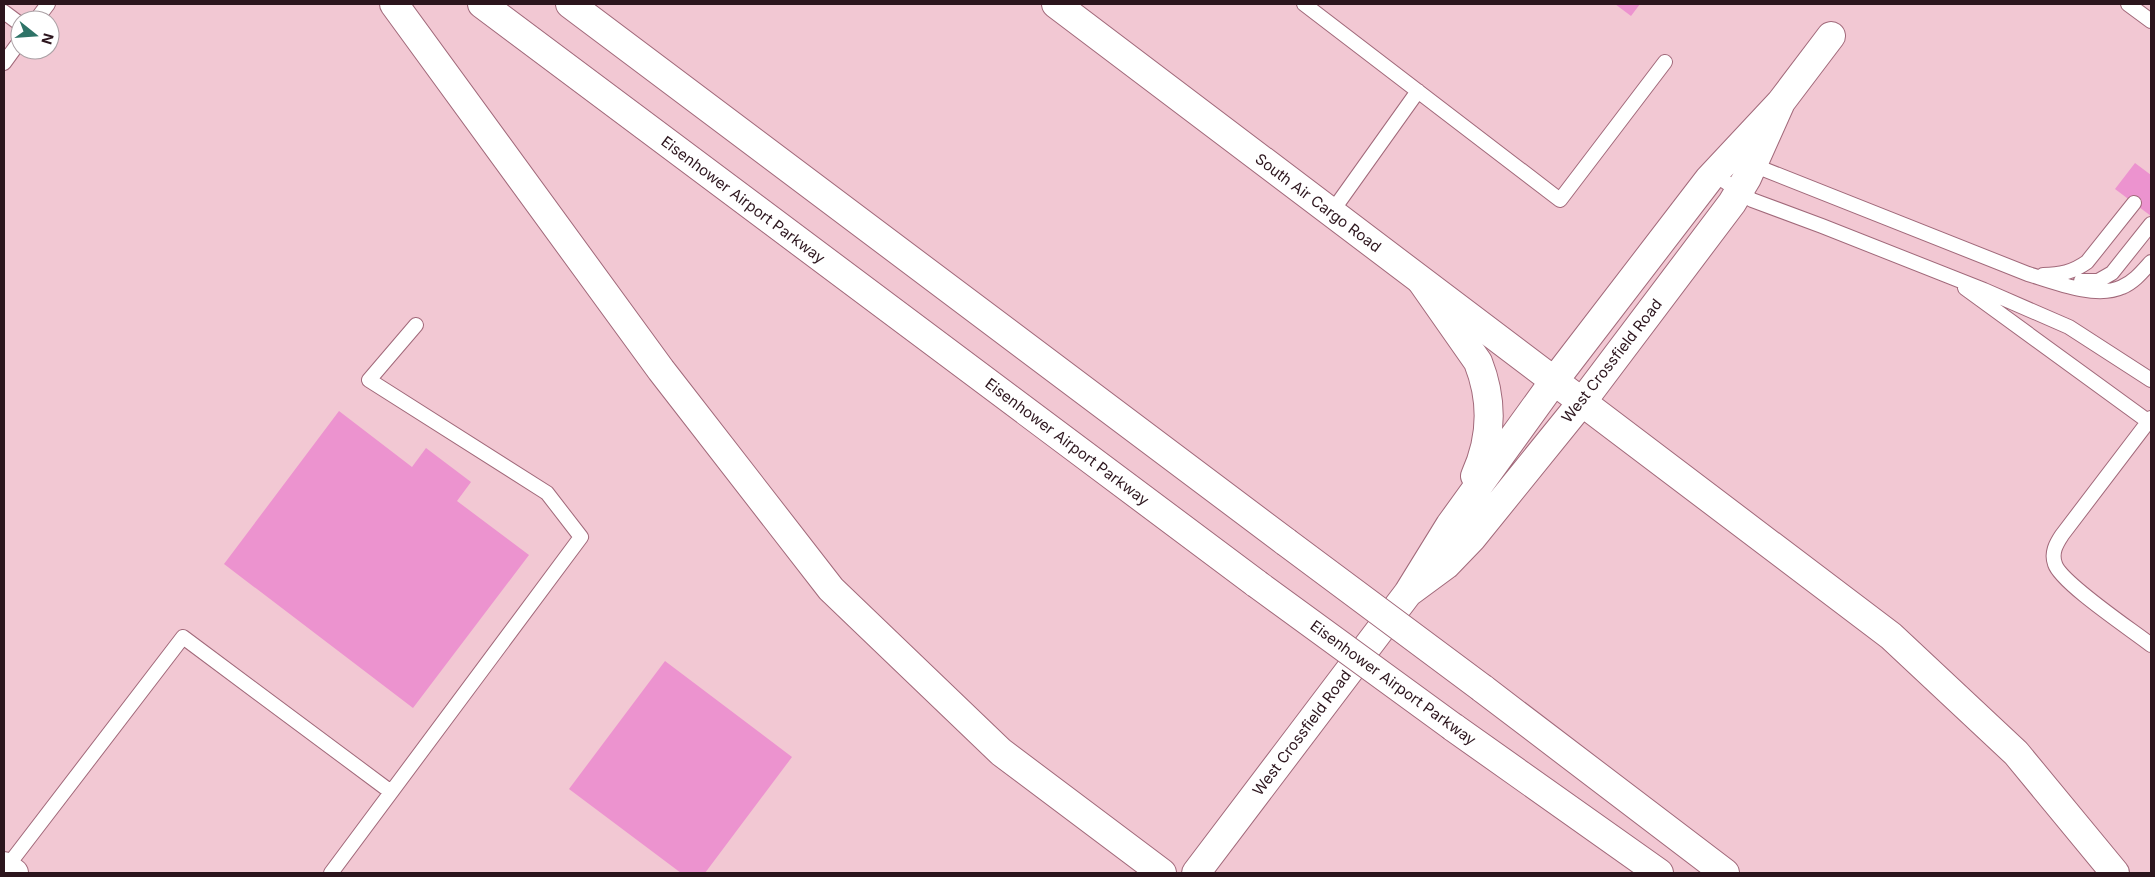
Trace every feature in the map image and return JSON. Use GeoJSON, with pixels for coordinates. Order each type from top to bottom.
{"type":"FeatureCollection","features":[{"type":"Feature","properties":{"kind":"main road"},"geometry":{"type":"LineString","coordinates":[[394,4],[661,370],[830,589],[1001,752],[1162,873]]}},
{"type":"Feature","properties":{"kind":"main road","name":"Eisenhower Airport Parkway"},"geometry":{"type":"LineString","coordinates":[[482,4],[1257,584],[1453,727],[1659,873]]}},
{"type":"Feature","properties":{"kind":"main road"},"geometry":{"type":"LineString","coordinates":[[570,4],[1482,688],[1725,873]]}},
{"type":"Feature","properties":{"kind":"main road","name":"South Air Cargo Road"},"geometry":{"type":"LineString","coordinates":[[1056,4],[1891,636],[2016,753],[2115,873]]}},
{"type":"Feature","properties":{"kind":"main road","name":"West Crossfield Road"},"geometry":{"type":"LineString","coordinates":[[1196,873],[1408,593],[1461,509],[1554,381],[1732,165],[1831,36]]}},
{"type":"Feature","properties":{"kind":"main road","name":"West Crossfield Road"},"geometry":{"type":"LineString","coordinates":[[1408,593],[1446,565],[1472,538],[1582,402],[1739,192],[1732,165]]}},
{"type":"Feature","properties":{"kind":"main road"},"geometry":{"type":"LineString","coordinates":[[1422,282],[1478,362],[1489,399],[1490,422],[1480,466],[1461,509]]}},
{"type":"Feature","properties":{"kind":"lane"},"geometry":{"type":"LineString","coordinates":[[1304,4],[1560,200],[1665,62]]}},
{"type":"Feature","properties":{"kind":"lane"},"geometry":{"type":"LineString","coordinates":[[2128,4],[2151,21]]}},
{"type":"Feature","properties":{"kind":"lane"},"geometry":{"type":"LineString","coordinates":[[1331,213],[1418,91]]}},
{"type":"Feature","properties":{"kind":"lane"},"geometry":{"type":"LineString","coordinates":[[1732,165],[2032,275],[2070,286],[2111,291],[2135,280],[2151,262]]}},
{"type":"Feature","properties":{"kind":"lane"},"geometry":{"type":"LineString","coordinates":[[1739,192],[1766,206],[1948,276],[2069,327],[2151,380]]}},
{"type":"Feature","properties":{"kind":"lane"},"geometry":{"type":"LineString","coordinates":[[2032,275],[2059,274],[2077,269],[2095,252],[2134,203]]}},
{"type":"Feature","properties":{"kind":"lane"},"geometry":{"type":"LineString","coordinates":[[2032,275],[2098,281],[2112,273],[2151,224]]}},
{"type":"Feature","properties":{"kind":"lane"},"geometry":{"type":"LineString","coordinates":[[1948,276],[2150,420],[2062,535],[2053,555],[2055,565],[2074,586],[2151,645]]}},
{"type":"Feature","properties":{"kind":"lane"},"geometry":{"type":"LineString","coordinates":[[331,873],[581,537],[547,493],[368,380],[416,325]]}},
{"type":"Feature","properties":{"kind":"lane"},"geometry":{"type":"LineString","coordinates":[[8,869],[183,637],[391,792]]}},
{"type":"Feature","properties":{"kind":"shaded area"},"geometry":{"type":"Polygon","coordinates":[[[4,4],[2151,4],[2151,873],[4,873],[4,4]]]}},
{"type":"Feature","properties":{"kind":"building"},"geometry":{"type":"Polygon","coordinates":[[[1615,4],[1640,4],[1631,16],[1615,4]]]}},
{"type":"Feature","properties":{"kind":"building"},"geometry":{"type":"Polygon","coordinates":[[[2135,163],[2151,175],[2151,216],[2115,189],[2135,163]]]}},
{"type":"Feature","properties":{"kind":"building"},"geometry":{"type":"Polygon","coordinates":[[[339,411],[412,467],[426,448],[471,482],[457,501],[529,555],[413,708],[224,564],[339,411]]]}},
{"type":"Feature","properties":{"kind":"building"},"geometry":{"type":"Polygon","coordinates":[[[665,661],[792,757],[705,873],[681,873],[569,789],[665,661]]]}}]}
